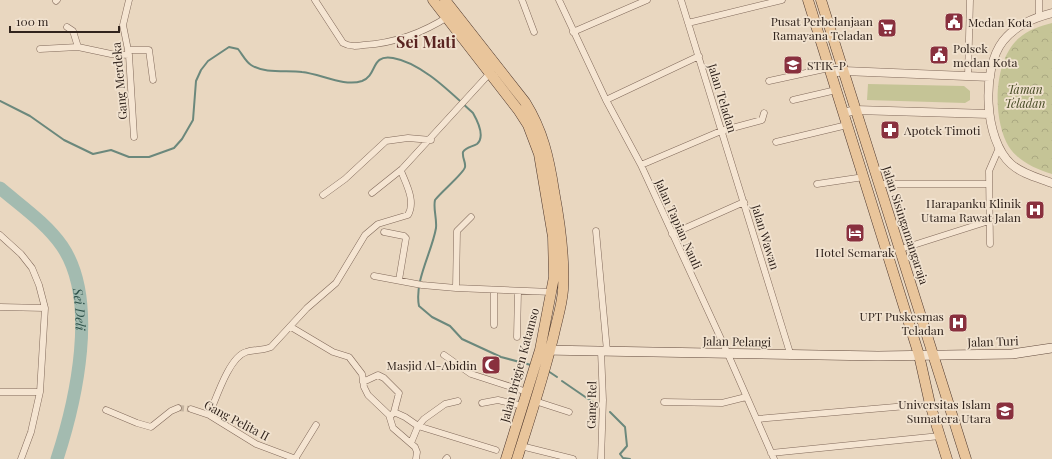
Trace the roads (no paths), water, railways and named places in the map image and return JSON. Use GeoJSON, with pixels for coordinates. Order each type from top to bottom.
{"type":"FeatureCollection","features":[{"type":"Feature","properties":{"kind":"main road","name":"Jalan Brigjen Katamso"},"geometry":{"type":"LineString","coordinates":[[433,0],[519,111],[528,125],[539,154],[553,237],[554,264],[545,350]]}},
{"type":"Feature","properties":{"kind":"main road","name":"Jalan Brigjen Katamso"},"geometry":{"type":"LineString","coordinates":[[445,0],[525,102],[536,121],[548,154],[558,212],[563,276],[560,306],[541,361],[537,378],[535,401],[517,459]]}},
{"type":"Feature","properties":{"kind":"main road"},"geometry":{"type":"LineString","coordinates":[[808,0],[848,125],[918,355],[930,404],[947,459]]}},
{"type":"Feature","properties":{"kind":"main road","name":"Jalan Sisingamangaraja"},"geometry":{"type":"LineString","coordinates":[[822,0],[878,184],[934,354],[966,459]]}},
{"type":"Feature","properties":{"kind":"main road","name":"Jalan Turi"},"geometry":{"type":"LineString","coordinates":[[934,354],[1012,354],[1052,348]]}},
{"type":"Feature","properties":{"kind":"main road","name":"Jalan Pelangi"},"geometry":{"type":"LineString","coordinates":[[545,350],[790,354],[934,354]]}},
{"type":"Feature","properties":{"kind":"main road","name":"Jalan Brigjen Katamso"},"geometry":{"type":"LineString","coordinates":[[506,459],[527,392],[537,378]]}},
{"type":"Feature","properties":{"kind":"street","name":"Gang Merdeka"},"geometry":{"type":"LineString","coordinates":[[129,0],[123,25],[129,52],[134,137]]}},
{"type":"Feature","properties":{"kind":"street"},"geometry":{"type":"LineString","coordinates":[[315,0],[343,43],[351,46],[380,44],[401,40],[426,30],[454,12]]}},
{"type":"Feature","properties":{"kind":"street"},"geometry":{"type":"LineString","coordinates":[[522,0],[534,32]]}},
{"type":"Feature","properties":{"kind":"street","name":"Jalan Tapian Nauli"},"geometry":{"type":"LineString","coordinates":[[559,0],[606,100],[641,165],[727,352],[772,456]]}},
{"type":"Feature","properties":{"kind":"street"},"geometry":{"type":"LineString","coordinates":[[573,32],[647,0]]}},
{"type":"Feature","properties":{"kind":"street","name":"Jalan Teladan"},"geometry":{"type":"LineString","coordinates":[[681,0],[744,202]]}},
{"type":"Feature","properties":{"kind":"street"},"geometry":{"type":"LineString","coordinates":[[688,23],[782,0]]}},
{"type":"Feature","properties":{"kind":"street"},"geometry":{"type":"LineString","coordinates":[[968,76],[970,0]]}},
{"type":"Feature","properties":{"kind":"street"},"geometry":{"type":"LineString","coordinates":[[1039,0],[1039,16]]}},
{"type":"Feature","properties":{"kind":"street"},"geometry":{"type":"LineString","coordinates":[[1052,13],[1039,16],[1013,30],[1002,42],[994,57],[990,77],[989,114],[993,132],[999,148],[1011,164],[1030,175],[1052,183]]}},
{"type":"Feature","properties":{"kind":"street"},"geometry":{"type":"LineString","coordinates":[[67,28],[73,31],[78,47]]}},
{"type":"Feature","properties":{"kind":"street"},"geometry":{"type":"LineString","coordinates":[[40,49],[78,47],[111,54],[149,50],[153,80]]}},
{"type":"Feature","properties":{"kind":"street"},"geometry":{"type":"LineString","coordinates":[[606,100],[699,56]]}},
{"type":"Feature","properties":{"kind":"street"},"geometry":{"type":"LineString","coordinates":[[769,81],[830,70],[990,77]]}},
{"type":"Feature","properties":{"kind":"street"},"geometry":{"type":"LineString","coordinates":[[372,193],[401,171],[431,140],[490,73]]}},
{"type":"Feature","properties":{"kind":"street"},"geometry":{"type":"LineString","coordinates":[[793,100],[836,90]]}},
{"type":"Feature","properties":{"kind":"street"},"geometry":{"type":"LineString","coordinates":[[843,113],[856,110],[989,114]]}},
{"type":"Feature","properties":{"kind":"street"},"geometry":{"type":"LineString","coordinates":[[641,165],[721,131],[762,120],[764,113]]}},
{"type":"Feature","properties":{"kind":"street"},"geometry":{"type":"LineString","coordinates":[[776,142],[848,125]]}},
{"type":"Feature","properties":{"kind":"street"},"geometry":{"type":"LineString","coordinates":[[323,195],[345,179],[386,141],[408,138],[431,140]]}},
{"type":"Feature","properties":{"kind":"street"},"geometry":{"type":"LineString","coordinates":[[990,244],[989,171],[999,148]]}},
{"type":"Feature","properties":{"kind":"street"},"geometry":{"type":"LineString","coordinates":[[209,415],[237,357],[246,352],[264,350],[270,347],[291,327],[307,308],[336,283],[365,234],[378,224],[408,215],[411,207],[411,201],[401,171]]}},
{"type":"Feature","properties":{"kind":"street"},"geometry":{"type":"LineString","coordinates":[[817,184],[864,177]]}},
{"type":"Feature","properties":{"kind":"street"},"geometry":{"type":"LineString","coordinates":[[878,184],[989,184]]}},
{"type":"Feature","properties":{"kind":"street","name":"Jalan Wawan"},"geometry":{"type":"LineString","coordinates":[[672,234],[744,202],[790,354]]}},
{"type":"Feature","properties":{"kind":"street"},"geometry":{"type":"LineString","coordinates":[[456,288],[457,231],[471,217]]}},
{"type":"Feature","properties":{"kind":"street"},"geometry":{"type":"LineString","coordinates":[[900,249],[989,221]]}},
{"type":"Feature","properties":{"kind":"street","name":"Gang Rel"},"geometry":{"type":"LineString","coordinates":[[596,231],[604,351],[601,459]]}},
{"type":"Feature","properties":{"kind":"street"},"geometry":{"type":"LineString","coordinates":[[384,232],[404,236],[406,238],[399,280]]}},
{"type":"Feature","properties":{"kind":"street"},"geometry":{"type":"LineString","coordinates":[[0,235],[21,254],[32,268],[39,285],[44,308],[40,392],[31,432],[21,459]]}},
{"type":"Feature","properties":{"kind":"street"},"geometry":{"type":"LineString","coordinates":[[374,276],[422,285],[552,292]]}},
{"type":"Feature","properties":{"kind":"street"},"geometry":{"type":"LineString","coordinates":[[494,290],[494,325]]}},
{"type":"Feature","properties":{"kind":"street"},"geometry":{"type":"LineString","coordinates":[[517,337],[518,291]]}},
{"type":"Feature","properties":{"kind":"street"},"geometry":{"type":"LineString","coordinates":[[0,307],[44,308]]}},
{"type":"Feature","properties":{"kind":"street"},"geometry":{"type":"LineString","coordinates":[[291,327],[333,352],[348,357],[362,374],[363,382],[368,395],[374,403],[392,415],[411,420],[418,426],[496,450]]}},
{"type":"Feature","properties":{"kind":"street"},"geometry":{"type":"LineString","coordinates":[[444,355],[471,374],[527,392]]}},
{"type":"Feature","properties":{"kind":"street"},"geometry":{"type":"LineString","coordinates":[[363,382],[375,375],[384,378],[400,394],[392,415],[393,428],[417,449],[416,459]]}},
{"type":"Feature","properties":{"kind":"street"},"geometry":{"type":"LineString","coordinates":[[0,392],[40,392]]}},
{"type":"Feature","properties":{"kind":"street"},"geometry":{"type":"LineString","coordinates":[[664,402],[722,403],[746,397]]}},
{"type":"Feature","properties":{"kind":"street"},"geometry":{"type":"LineString","coordinates":[[482,403],[498,400],[523,406]]}},
{"type":"Feature","properties":{"kind":"street"},"geometry":{"type":"LineString","coordinates":[[410,443],[418,426],[424,419],[445,404],[458,401]]}},
{"type":"Feature","properties":{"kind":"street"},"geometry":{"type":"LineString","coordinates":[[535,401],[570,412]]}},
{"type":"Feature","properties":{"kind":"street"},"geometry":{"type":"LineString","coordinates":[[757,419],[930,404]]}},
{"type":"Feature","properties":{"kind":"street"},"geometry":{"type":"LineString","coordinates":[[106,410],[137,423],[153,426],[171,411],[178,408]]}},
{"type":"Feature","properties":{"kind":"street","name":"Gang Pelita II"},"geometry":{"type":"LineString","coordinates":[[191,409],[209,415],[256,444],[295,459]]}},
{"type":"Feature","properties":{"kind":"street"},"geometry":{"type":"LineString","coordinates":[[295,459],[316,425]]}},
{"type":"Feature","properties":{"kind":"street"},"geometry":{"type":"LineString","coordinates":[[772,456],[940,436]]}},
{"type":"Feature","properties":{"kind":"street"},"geometry":{"type":"LineString","coordinates":[[521,446],[572,459]]}},
{"type":"Feature","properties":{"kind":"waterway"},"geometry":{"type":"LineString","coordinates":[[0,101],[30,116],[64,140],[93,154],[111,150],[129,157],[149,157],[174,148],[182,139],[193,120],[196,81],[201,70],[208,61],[229,47],[238,49],[247,62],[263,70],[302,72],[348,82],[362,81],[367,78],[377,62],[381,59],[393,58],[415,66],[446,88],[473,113],[481,133],[480,141],[463,152],[465,165],[464,170],[435,200],[434,207],[436,228],[421,277],[418,296],[419,306],[432,317],[450,326],[462,339],[501,357],[531,365]]}},
{"type":"Feature","properties":{"kind":"waterway","name":"Sei Deli"},"geometry":{"type":"LineString","coordinates":[[0,188],[41,222],[56,238],[62,246],[73,268],[80,294],[82,322],[77,380],[71,409],[57,459]]}},
{"type":"Feature","properties":{"kind":"waterway"},"geometry":{"type":"LineString","coordinates":[[548,371],[557,377]]}},
{"type":"Feature","properties":{"kind":"waterway"},"geometry":{"type":"LineString","coordinates":[[562,381],[594,403]]}},
{"type":"Feature","properties":{"kind":"waterway"},"geometry":{"type":"LineString","coordinates":[[610,412],[625,427],[627,446],[620,454],[623,458],[630,459]]}},
{"type":"Feature","properties":{"kind":"tunnel"},"geometry":{"type":"LineString","coordinates":[[178,408],[191,409]]}},
{"type":"Feature","properties":{"kind":"place","name":"Medan Kota"},"geometry":{"type":"Point","coordinates":[954,22]}},
{"type":"Feature","properties":{"kind":"place","name":"Pusat Perbelanjaan Ramayana Teladan"},"geometry":{"type":"Point","coordinates":[887,28]}},
{"type":"Feature","properties":{"kind":"place","name":"Polsek medan Kota"},"geometry":{"type":"Point","coordinates":[939,55]}},
{"type":"Feature","properties":{"kind":"place","name":"STIK-P"},"geometry":{"type":"Point","coordinates":[793,65]}},
{"type":"Feature","properties":{"kind":"place","name":"Apotek Timoti"},"geometry":{"type":"Point","coordinates":[890,130]}},
{"type":"Feature","properties":{"kind":"place","name":"Harapanku Klinik Utama Rawat Jalan"},"geometry":{"type":"Point","coordinates":[1035,210]}},
{"type":"Feature","properties":{"kind":"place","name":"Hotel Semarak"},"geometry":{"type":"Point","coordinates":[855,233]}},
{"type":"Feature","properties":{"kind":"place","name":"UPT Puskesmas Teladan"},"geometry":{"type":"Point","coordinates":[958,323]}},
{"type":"Feature","properties":{"kind":"place","name":"Masjid Al-Abidin"},"geometry":{"type":"Point","coordinates":[491,365]}},
{"type":"Feature","properties":{"kind":"place","name":"Universitas Islam Sumatera Utara"},"geometry":{"type":"Point","coordinates":[1005,411]}},
{"type":"Feature","properties":{"kind":"district","name":"Sei Mati"},"geometry":{"type":"Point","coordinates":[426,41]}},
{"type":"Feature","properties":{"kind":"park label","name":"Taman Teladan"},"geometry":{"type":"Point","coordinates":[1025,96]}}]}
